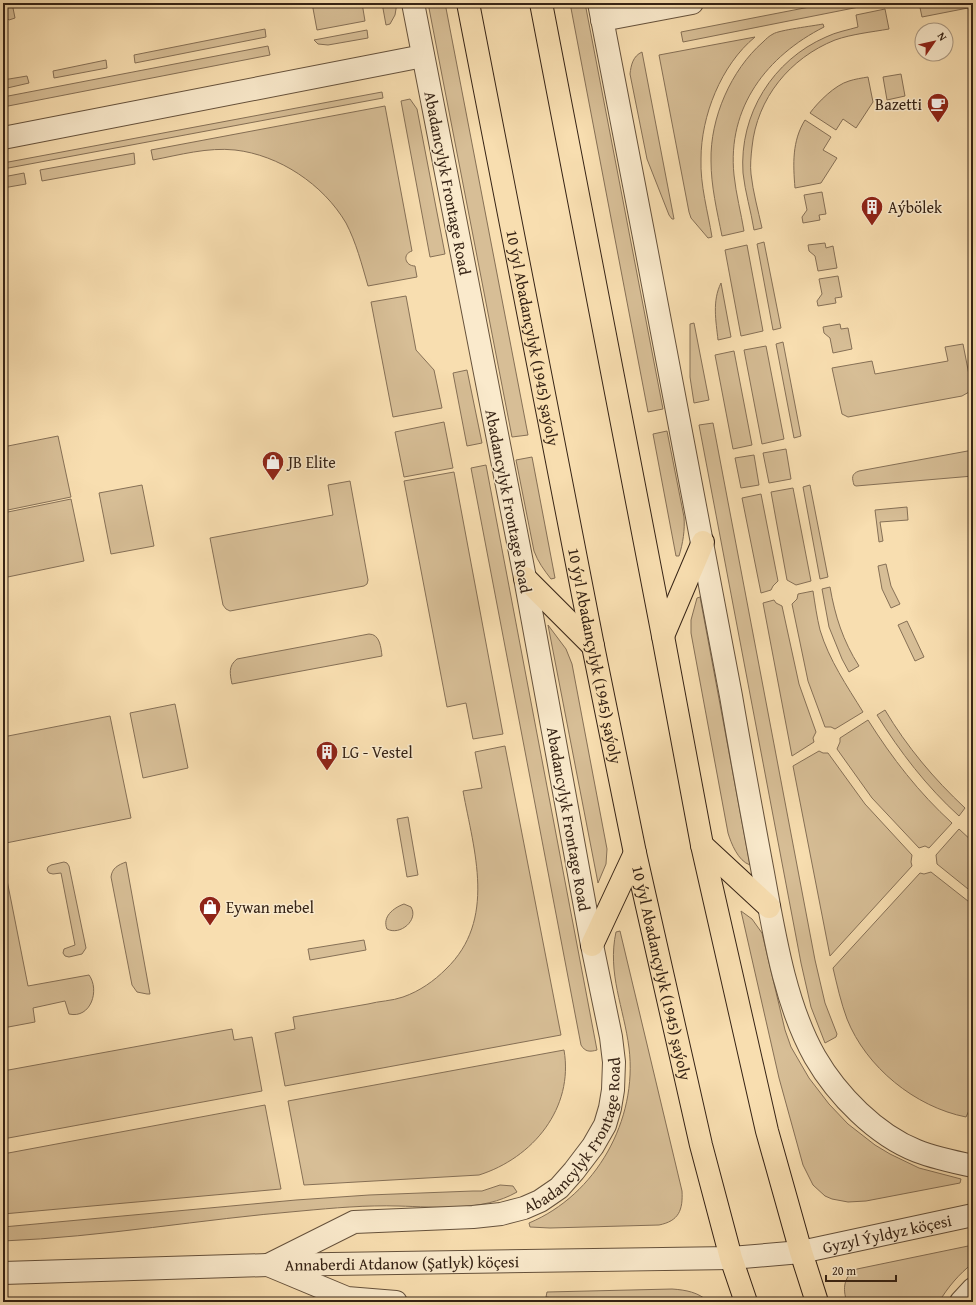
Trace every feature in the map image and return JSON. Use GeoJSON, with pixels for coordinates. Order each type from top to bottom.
{"type":"FeatureCollection","features":[{"type":"Feature","properties":{"kind":"main road","name":"10 ýyl Abadançylyk (1945) şaýoly"},"geometry":{"type":"LineString","coordinates":[[468,3],[593,646],[635,853],[701,1145],[731,1258],[746,1302]]}},
{"type":"Feature","properties":{"kind":"main road"},"geometry":{"type":"LineString","coordinates":[[541,3],[702,845],[767,1131],[800,1252],[817,1302]]}},
{"type":"Feature","properties":{"kind":"main road"},"geometry":{"type":"LineString","coordinates":[[663,636],[703,542]]}},
{"type":"Feature","properties":{"kind":"main road"},"geometry":{"type":"LineString","coordinates":[[525,578],[593,646]]}},
{"type":"Feature","properties":{"kind":"main road"},"geometry":{"type":"LineString","coordinates":[[702,845],[769,907]]}},
{"type":"Feature","properties":{"kind":"main road"},"geometry":{"type":"LineString","coordinates":[[592,945],[635,853]]}},
{"type":"Feature","properties":{"kind":"street","name":"Abadancylyk Frontage Road"},"geometry":{"type":"LineString","coordinates":[[268,1265],[354,1222],[473,1217],[501,1214],[524,1208],[540,1201],[559,1188],[593,1146],[605,1125],[613,1090],[614,1062],[525,578],[413,3]]}},
{"type":"Feature","properties":{"kind":"street"},"geometry":{"type":"LineString","coordinates":[[692,3],[601,12],[703,542],[769,907],[784,973],[792,1003],[803,1032],[816,1058],[831,1080],[853,1106],[873,1125],[894,1140],[916,1151],[944,1160],[973,1166]]}},
{"type":"Feature","properties":{"kind":"street"},"geometry":{"type":"LineString","coordinates":[[3,138],[423,56]]}},
{"type":"Feature","properties":{"kind":"street","name":"Gyzyl Ýyldyz köçesi"},"geometry":{"type":"LineString","coordinates":[[800,1252],[973,1216]]}},
{"type":"Feature","properties":{"kind":"street","name":"Annaberdi Atdanow (Şatlyk) köçesi"},"geometry":{"type":"LineString","coordinates":[[3,1273],[268,1265],[731,1258],[800,1252]]}},
{"type":"Feature","properties":{"kind":"street"},"geometry":{"type":"LineString","coordinates":[[268,1265],[347,1298],[396,1302]]}},
{"type":"Feature","properties":{"kind":"street"},"geometry":{"type":"LineString","coordinates":[[961,1302],[973,1288]]}},
{"type":"Feature","properties":{"kind":"shaded area"},"geometry":{"type":"Polygon","coordinates":[[[3,3],[12,3],[15,18],[9,20],[3,15],[3,3]]]}},
{"type":"Feature","properties":{"kind":"shaded area"},"geometry":{"type":"Polygon","coordinates":[[[312,3],[362,3],[365,21],[317,30],[312,3]]]}},
{"type":"Feature","properties":{"kind":"shaded area"},"geometry":{"type":"Polygon","coordinates":[[[382,3],[397,3],[395,15],[390,24],[386,25],[382,3]]]}},
{"type":"Feature","properties":{"kind":"shaded area"},"geometry":{"type":"Polygon","coordinates":[[[428,3],[445,3],[528,435],[512,437],[428,3]]]}},
{"type":"Feature","properties":{"kind":"shaded area"},"geometry":{"type":"Polygon","coordinates":[[[570,3],[585,3],[663,409],[648,412],[570,3]]]}},
{"type":"Feature","properties":{"kind":"shaded area"},"geometry":{"type":"Polygon","coordinates":[[[830,3],[879,3],[683,42],[681,32],[830,3]]]}},
{"type":"Feature","properties":{"kind":"shaded area"},"geometry":{"type":"Polygon","coordinates":[[[919,3],[973,3],[973,7],[922,17],[919,3]]]}},
{"type":"Feature","properties":{"kind":"shaded area"},"geometry":{"type":"Polygon","coordinates":[[[885,9],[889,29],[842,38],[819,48],[804,57],[790,69],[778,82],[769,96],[755,129],[752,147],[751,174],[762,228],[754,230],[743,173],[743,151],[747,130],[754,110],[763,92],[775,75],[790,60],[807,47],[830,35],[858,27],[856,15],[885,9]]]}},
{"type":"Feature","properties":{"kind":"shaded area"},"geometry":{"type":"Polygon","coordinates":[[[823,24],[824,27],[803,39],[785,53],[769,69],[755,86],[744,106],[737,127],[734,150],[734,175],[744,231],[722,236],[713,189],[711,170],[712,145],[714,128],[719,112],[732,81],[741,66],[752,53],[773,34],[823,24]]]}},
{"type":"Feature","properties":{"kind":"shaded area"},"geometry":{"type":"Polygon","coordinates":[[[265,29],[266,37],[135,63],[134,55],[265,29]]]}},
{"type":"Feature","properties":{"kind":"shaded area"},"geometry":{"type":"Polygon","coordinates":[[[367,30],[368,38],[328,45],[318,44],[314,40],[367,30]]]}},
{"type":"Feature","properties":{"kind":"shaded area"},"geometry":{"type":"Polygon","coordinates":[[[755,37],[732,62],[723,77],[715,92],[705,126],[702,143],[701,169],[703,189],[712,237],[708,238],[691,218],[689,212],[659,55],[755,37]]]}},
{"type":"Feature","properties":{"kind":"shaded area"},"geometry":{"type":"Polygon","coordinates":[[[268,46],[270,55],[3,107],[3,97],[268,46]]]}},
{"type":"Feature","properties":{"kind":"shaded area"},"geometry":{"type":"Polygon","coordinates":[[[642,52],[674,219],[672,219],[669,215],[647,159],[630,74],[632,64],[636,56],[642,52]]]}},
{"type":"Feature","properties":{"kind":"shaded area"},"geometry":{"type":"Polygon","coordinates":[[[106,60],[107,68],[54,78],[53,71],[106,60]]]}},
{"type":"Feature","properties":{"kind":"shaded area"},"geometry":{"type":"Polygon","coordinates":[[[901,74],[905,96],[887,100],[883,77],[901,74]]]}},
{"type":"Feature","properties":{"kind":"shaded area"},"geometry":{"type":"Polygon","coordinates":[[[27,76],[29,83],[3,89],[3,80],[27,76]]]}},
{"type":"Feature","properties":{"kind":"shaded area"},"geometry":{"type":"Polygon","coordinates":[[[868,77],[873,102],[856,128],[843,119],[836,130],[810,113],[822,99],[838,86],[851,80],[868,77]]]}},
{"type":"Feature","properties":{"kind":"shaded area"},"geometry":{"type":"Polygon","coordinates":[[[382,92],[383,98],[3,169],[3,163],[382,92]]]}},
{"type":"Feature","properties":{"kind":"shaded area"},"geometry":{"type":"Polygon","coordinates":[[[410,99],[417,109],[445,254],[430,257],[401,101],[410,99]]]}},
{"type":"Feature","properties":{"kind":"shaded area"},"geometry":{"type":"Polygon","coordinates":[[[385,106],[412,251],[407,255],[406,260],[409,264],[415,266],[417,277],[368,286],[353,238],[346,223],[336,209],[312,184],[283,165],[268,158],[251,153],[225,149],[194,152],[153,160],[151,150],[385,106]]]}},
{"type":"Feature","properties":{"kind":"shaded area"},"geometry":{"type":"Polygon","coordinates":[[[805,120],[831,137],[823,150],[837,158],[821,183],[795,188],[794,153],[798,136],[805,120]]]}},
{"type":"Feature","properties":{"kind":"shaded area"},"geometry":{"type":"Polygon","coordinates":[[[134,153],[135,164],[42,181],[40,170],[134,153]]]}},
{"type":"Feature","properties":{"kind":"shaded area"},"geometry":{"type":"Polygon","coordinates":[[[24,173],[26,184],[3,188],[3,177],[24,173]]]}},
{"type":"Feature","properties":{"kind":"shaded area"},"geometry":{"type":"Polygon","coordinates":[[[822,192],[826,214],[819,215],[820,220],[803,223],[802,217],[807,210],[804,195],[822,192]]]}},
{"type":"Feature","properties":{"kind":"shaded area"},"geometry":{"type":"Polygon","coordinates":[[[764,242],[781,328],[773,330],[757,244],[764,242]]]}},
{"type":"Feature","properties":{"kind":"shaded area"},"geometry":{"type":"Polygon","coordinates":[[[825,243],[826,248],[833,246],[837,268],[818,271],[815,256],[809,251],[808,245],[825,243]]]}},
{"type":"Feature","properties":{"kind":"shaded area"},"geometry":{"type":"Polygon","coordinates":[[[747,245],[763,331],[741,336],[725,250],[747,245]]]}},
{"type":"Feature","properties":{"kind":"shaded area"},"geometry":{"type":"Polygon","coordinates":[[[838,276],[842,297],[835,298],[836,303],[818,306],[817,301],[822,294],[819,279],[838,276]]]}},
{"type":"Feature","properties":{"kind":"shaded area"},"geometry":{"type":"Polygon","coordinates":[[[721,283],[731,337],[718,340],[716,297],[721,283]]]}},
{"type":"Feature","properties":{"kind":"shaded area"},"geometry":{"type":"Polygon","coordinates":[[[406,296],[416,350],[434,370],[442,408],[393,417],[371,302],[406,296]]]}},
{"type":"Feature","properties":{"kind":"shaded area"},"geometry":{"type":"Polygon","coordinates":[[[694,323],[709,400],[694,403],[690,377],[690,324],[694,323]]]}},
{"type":"Feature","properties":{"kind":"shaded area"},"geometry":{"type":"Polygon","coordinates":[[[840,324],[841,329],[848,328],[852,349],[833,353],[830,338],[824,333],[823,327],[840,324]]]}},
{"type":"Feature","properties":{"kind":"shaded area"},"geometry":{"type":"Polygon","coordinates":[[[783,342],[801,436],[794,438],[776,344],[783,342]]]}},
{"type":"Feature","properties":{"kind":"shaded area"},"geometry":{"type":"Polygon","coordinates":[[[963,344],[971,385],[969,392],[962,396],[848,417],[842,414],[832,368],[872,361],[875,374],[948,361],[945,347],[963,344]]]}},
{"type":"Feature","properties":{"kind":"shaded area"},"geometry":{"type":"Polygon","coordinates":[[[766,346],[784,439],[762,444],[744,350],[766,346]]]}},
{"type":"Feature","properties":{"kind":"shaded area"},"geometry":{"type":"Polygon","coordinates":[[[734,351],[752,445],[733,449],[715,355],[734,351]]]}},
{"type":"Feature","properties":{"kind":"shaded area"},"geometry":{"type":"Polygon","coordinates":[[[467,370],[482,443],[467,446],[453,373],[467,370]]]}},
{"type":"Feature","properties":{"kind":"shaded area"},"geometry":{"type":"Polygon","coordinates":[[[444,422],[453,468],[404,477],[395,432],[444,422]]]}},
{"type":"Feature","properties":{"kind":"shaded area"},"geometry":{"type":"Polygon","coordinates":[[[713,423],[815,960],[825,1003],[837,1034],[836,1037],[825,1043],[811,1007],[801,963],[699,425],[713,423]]]}},
{"type":"Feature","properties":{"kind":"shaded area"},"geometry":{"type":"Polygon","coordinates":[[[667,431],[684,517],[682,546],[679,556],[676,556],[653,434],[667,431]]]}},
{"type":"Feature","properties":{"kind":"shaded area"},"geometry":{"type":"Polygon","coordinates":[[[58,436],[71,497],[3,511],[3,447],[58,436]]]}},
{"type":"Feature","properties":{"kind":"shaded area"},"geometry":{"type":"Polygon","coordinates":[[[786,449],[791,479],[769,483],[763,453],[786,449]]]}},
{"type":"Feature","properties":{"kind":"shaded area"},"geometry":{"type":"Polygon","coordinates":[[[973,450],[973,476],[854,485],[853,476],[859,471],[973,450]]]}},
{"type":"Feature","properties":{"kind":"shaded area"},"geometry":{"type":"Polygon","coordinates":[[[754,455],[759,485],[741,488],[735,458],[754,455]]]}},
{"type":"Feature","properties":{"kind":"shaded area"},"geometry":{"type":"Polygon","coordinates":[[[532,457],[555,578],[551,579],[539,562],[534,551],[516,460],[532,457]]]}},
{"type":"Feature","properties":{"kind":"shaded area"},"geometry":{"type":"Polygon","coordinates":[[[486,465],[597,1050],[594,1051],[586,1050],[581,1045],[471,468],[486,465]]]}},
{"type":"Feature","properties":{"kind":"shaded area"},"geometry":{"type":"Polygon","coordinates":[[[454,472],[503,734],[473,739],[466,703],[447,707],[404,481],[454,472]]]}},
{"type":"Feature","properties":{"kind":"shaded area"},"geometry":{"type":"Polygon","coordinates":[[[350,481],[368,580],[367,584],[364,586],[230,611],[226,609],[223,605],[210,538],[333,515],[328,485],[350,481]]]}},
{"type":"Feature","properties":{"kind":"shaded area"},"geometry":{"type":"Polygon","coordinates":[[[142,485],[154,546],[111,554],[99,493],[142,485]]]}},
{"type":"Feature","properties":{"kind":"shaded area"},"geometry":{"type":"Polygon","coordinates":[[[810,485],[828,577],[820,579],[803,487],[810,485]]]}},
{"type":"Feature","properties":{"kind":"shaded area"},"geometry":{"type":"Polygon","coordinates":[[[793,488],[811,581],[796,585],[787,580],[771,492],[793,488]]]}},
{"type":"Feature","properties":{"kind":"shaded area"},"geometry":{"type":"Polygon","coordinates":[[[761,494],[778,581],[771,590],[761,593],[742,498],[761,494]]]}},
{"type":"Feature","properties":{"kind":"shaded area"},"geometry":{"type":"Polygon","coordinates":[[[71,499],[84,561],[3,578],[3,513],[71,499]]]}},
{"type":"Feature","properties":{"kind":"shaded area"},"geometry":{"type":"Polygon","coordinates":[[[907,507],[908,520],[880,522],[883,541],[879,542],[875,510],[907,507]]]}},
{"type":"Feature","properties":{"kind":"shaded area"},"geometry":{"type":"Polygon","coordinates":[[[886,564],[891,586],[900,604],[891,608],[882,589],[878,566],[886,564]]]}},
{"type":"Feature","properties":{"kind":"shaded area"},"geometry":{"type":"Polygon","coordinates":[[[830,587],[840,628],[853,657],[859,666],[849,672],[829,627],[822,589],[830,587]]]}},
{"type":"Feature","properties":{"kind":"shaded area"},"geometry":{"type":"Polygon","coordinates":[[[813,591],[820,630],[828,652],[863,712],[835,729],[825,727],[808,681],[792,604],[797,599],[798,594],[813,591]]]}},
{"type":"Feature","properties":{"kind":"shaded area"},"geometry":{"type":"Polygon","coordinates":[[[700,597],[750,865],[739,856],[728,833],[691,633],[691,620],[697,598],[700,597]]]}},
{"type":"Feature","properties":{"kind":"shaded area"},"geometry":{"type":"Polygon","coordinates":[[[774,600],[782,606],[799,684],[816,732],[813,738],[814,742],[792,756],[763,603],[774,600]]]}},
{"type":"Feature","properties":{"kind":"shaded area"},"geometry":{"type":"Polygon","coordinates":[[[907,621],[924,657],[915,661],[898,625],[907,621]]]}},
{"type":"Feature","properties":{"kind":"shaded area"},"geometry":{"type":"Polygon","coordinates":[[[548,625],[566,649],[572,664],[607,849],[606,864],[598,883],[548,625]]]}},
{"type":"Feature","properties":{"kind":"shaded area"},"geometry":{"type":"Polygon","coordinates":[[[369,634],[376,636],[378,639],[382,656],[232,684],[230,674],[231,667],[237,659],[369,634]]]}},
{"type":"Feature","properties":{"kind":"shaded area"},"geometry":{"type":"Polygon","coordinates":[[[175,704],[188,768],[143,778],[130,713],[175,704]]]}},
{"type":"Feature","properties":{"kind":"shaded area"},"geometry":{"type":"Polygon","coordinates":[[[885,710],[902,737],[922,762],[965,808],[959,816],[925,781],[895,742],[877,715],[885,710]]]}},
{"type":"Feature","properties":{"kind":"shaded area"},"geometry":{"type":"Polygon","coordinates":[[[110,716],[131,818],[6,843],[3,830],[3,737],[110,716]]]}},
{"type":"Feature","properties":{"kind":"shaded area"},"geometry":{"type":"Polygon","coordinates":[[[868,720],[917,787],[952,823],[929,848],[925,846],[919,848],[872,798],[837,749],[840,738],[868,720]]]}},
{"type":"Feature","properties":{"kind":"shaded area"},"geometry":{"type":"Polygon","coordinates":[[[505,746],[561,1035],[285,1086],[275,1033],[295,1029],[293,1017],[409,995],[437,978],[462,950],[472,929],[477,907],[478,884],[476,861],[463,791],[482,788],[475,752],[505,746]]]}},
{"type":"Feature","properties":{"kind":"shaded area"},"geometry":{"type":"Polygon","coordinates":[[[819,751],[828,753],[865,804],[912,855],[912,866],[830,956],[793,766],[819,751]]]}},
{"type":"Feature","properties":{"kind":"shaded area"},"geometry":{"type":"Polygon","coordinates":[[[408,817],[418,875],[407,877],[397,819],[408,817]]]}},
{"type":"Feature","properties":{"kind":"shaded area"},"geometry":{"type":"Polygon","coordinates":[[[959,829],[973,842],[973,893],[937,864],[936,855],[959,829]]]}},
{"type":"Feature","properties":{"kind":"shaded area"},"geometry":{"type":"Polygon","coordinates":[[[3,860],[28,986],[89,975],[94,988],[93,995],[88,1008],[83,1012],[69,1014],[65,1001],[33,1008],[35,1022],[3,1028],[3,860]]]}},
{"type":"Feature","properties":{"kind":"shaded area"},"geometry":{"type":"Polygon","coordinates":[[[64,862],[69,866],[86,948],[82,954],[69,957],[65,956],[63,953],[64,949],[75,945],[61,873],[53,874],[49,873],[47,870],[51,865],[64,862]]]}},
{"type":"Feature","properties":{"kind":"shaded area"},"geometry":{"type":"Polygon","coordinates":[[[126,862],[150,994],[137,992],[132,985],[111,877],[116,867],[126,862]]]}},
{"type":"Feature","properties":{"kind":"shaded area"},"geometry":{"type":"Polygon","coordinates":[[[931,872],[973,905],[973,1102],[966,1117],[947,1112],[911,1094],[894,1082],[866,1053],[855,1037],[847,1019],[833,968],[920,873],[924,874],[931,872]]]}},
{"type":"Feature","properties":{"kind":"shaded area"},"geometry":{"type":"Polygon","coordinates":[[[404,904],[411,907],[413,912],[410,922],[402,929],[392,931],[387,929],[387,917],[392,911],[404,904]]]}},
{"type":"Feature","properties":{"kind":"shaded area"},"geometry":{"type":"Polygon","coordinates":[[[741,911],[752,919],[762,933],[785,1030],[791,1047],[809,1078],[829,1104],[848,1124],[875,1145],[919,1168],[961,1179],[960,1183],[866,1201],[848,1202],[825,1196],[813,1185],[803,1165],[779,1078],[741,911]]]}},
{"type":"Feature","properties":{"kind":"shaded area"},"geometry":{"type":"Polygon","coordinates":[[[620,931],[682,1191],[682,1204],[678,1214],[671,1221],[659,1225],[550,1228],[530,1227],[529,1223],[553,1210],[574,1194],[592,1174],[608,1152],[619,1128],[627,1102],[630,1075],[629,1048],[617,990],[614,962],[616,932],[620,931]]]}},
{"type":"Feature","properties":{"kind":"shaded area"},"geometry":{"type":"Polygon","coordinates":[[[364,940],[366,950],[310,960],[308,949],[364,940]]]}},
{"type":"Feature","properties":{"kind":"shaded area"},"geometry":{"type":"Polygon","coordinates":[[[232,1029],[234,1040],[252,1037],[262,1091],[3,1139],[3,1071],[232,1029]]]}},
{"type":"Feature","properties":{"kind":"shaded area"},"geometry":{"type":"Polygon","coordinates":[[[564,1050],[565,1071],[563,1092],[556,1111],[546,1128],[532,1143],[499,1167],[479,1175],[304,1185],[288,1101],[564,1050]]]}},
{"type":"Feature","properties":{"kind":"shaded area"},"geometry":{"type":"Polygon","coordinates":[[[265,1105],[281,1189],[3,1214],[3,1154],[265,1105]]]}},
{"type":"Feature","properties":{"kind":"shaded area"},"geometry":{"type":"Polygon","coordinates":[[[500,1185],[513,1186],[517,1192],[489,1203],[459,1207],[362,1206],[264,1214],[78,1236],[3,1241],[3,1227],[296,1200],[369,1195],[482,1191],[500,1185]]]}},
{"type":"Feature","properties":{"kind":"shaded area"},"geometry":{"type":"Polygon","coordinates":[[[973,1245],[973,1263],[954,1281],[939,1302],[847,1302],[845,1297],[845,1283],[849,1275],[857,1269],[973,1245]]]}},
{"type":"Feature","properties":{"kind":"shaded area"},"geometry":{"type":"Polygon","coordinates":[[[672,1289],[692,1292],[709,1302],[581,1302],[546,1297],[547,1292],[672,1289]]]}},
{"type":"Feature","properties":{"kind":"place","name":"Bazetti"},"geometry":{"type":"Point","coordinates":[938,124]}},
{"type":"Feature","properties":{"kind":"place","name":"Aýbölek"},"geometry":{"type":"Point","coordinates":[872,226]}},
{"type":"Feature","properties":{"kind":"place","name":"JB Elite"},"geometry":{"type":"Point","coordinates":[273,482]}},
{"type":"Feature","properties":{"kind":"place","name":"LG - Vestel"},"geometry":{"type":"Point","coordinates":[327,772]}},
{"type":"Feature","properties":{"kind":"place","name":"Eywan mebel"},"geometry":{"type":"Point","coordinates":[210,926]}}]}
